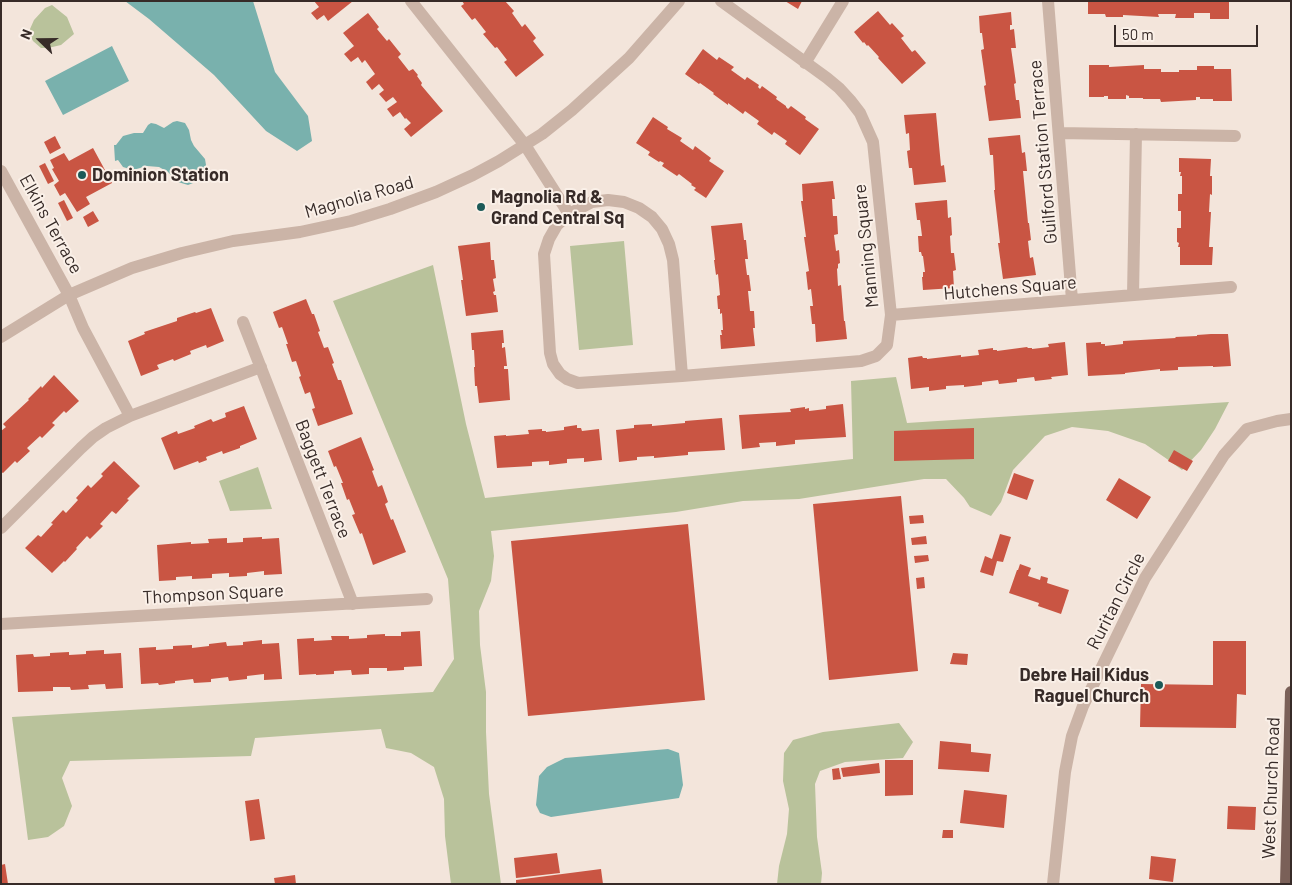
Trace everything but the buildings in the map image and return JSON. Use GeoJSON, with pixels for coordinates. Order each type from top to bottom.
{"type":"FeatureCollection","features":[{"type":"Feature","properties":{"kind":"main road","name":"West Church Road"},"geometry":{"type":"LineString","coordinates":[[1286,884],[1291,692]]}},
{"type":"Feature","properties":{"kind":"street"},"geometry":{"type":"LineString","coordinates":[[411,1],[525,145],[568,214]]}},
{"type":"Feature","properties":{"kind":"street","name":"Magnolia Road"},"geometry":{"type":"LineString","coordinates":[[1,338],[69,295],[132,268],[182,252],[233,241],[300,232],[351,221],[436,192],[473,175],[542,134],[572,110],[629,58],[679,1]]}},
{"type":"Feature","properties":{"kind":"street","name":"Manning Square"},"geometry":{"type":"LineString","coordinates":[[682,376],[672,260],[669,244],[662,229],[652,217],[639,208],[624,202],[608,200],[592,202],[568,214],[557,225],[549,239],[544,254],[550,353],[553,364],[560,374],[578,383],[682,376],[861,361],[876,356],[887,345],[891,316],[873,142],[860,113],[839,88],[827,78],[721,1]]}},
{"type":"Feature","properties":{"kind":"street"},"geometry":{"type":"LineString","coordinates":[[805,62],[843,1]]}},
{"type":"Feature","properties":{"kind":"street","name":"Guilford Station Terrace"},"geometry":{"type":"LineString","coordinates":[[1048,1],[1072,300]]}},
{"type":"Feature","properties":{"kind":"street"},"geometry":{"type":"LineString","coordinates":[[1059,133],[1235,136]]}},
{"type":"Feature","properties":{"kind":"street"},"geometry":{"type":"LineString","coordinates":[[1133,295],[1136,134]]}},
{"type":"Feature","properties":{"kind":"street","name":"Elkins Terrace"},"geometry":{"type":"LineString","coordinates":[[1,171],[69,295]]}},
{"type":"Feature","properties":{"kind":"street","name":"Hutchens Square"},"geometry":{"type":"LineString","coordinates":[[891,316],[1231,288]]}},
{"type":"Feature","properties":{"kind":"street"},"geometry":{"type":"LineString","coordinates":[[69,295],[83,328],[130,416]]}},
{"type":"Feature","properties":{"kind":"street","name":"Baggett Terrace"},"geometry":{"type":"LineString","coordinates":[[243,322],[353,604]]}},
{"type":"Feature","properties":{"kind":"street"},"geometry":{"type":"LineString","coordinates":[[1,528],[93,438],[106,428],[130,416],[260,367]]}},
{"type":"Feature","properties":{"kind":"street","name":"Ruritan Circle"},"geometry":{"type":"LineString","coordinates":[[1053,884],[1065,772],[1072,736],[1083,706],[1145,578],[1224,456],[1248,429],[1291,419]]}},
{"type":"Feature","properties":{"kind":"street","name":"Thompson Square"},"geometry":{"type":"LineString","coordinates":[[1,624],[427,599]]}},
{"type":"Feature","properties":{"kind":"green space"},"geometry":{"type":"Polygon","coordinates":[[[52,5],[67,17],[74,34],[61,45],[41,48],[33,41],[30,29],[34,20],[45,8],[52,5]]]}},
{"type":"Feature","properties":{"kind":"green space"},"geometry":{"type":"Polygon","coordinates":[[[624,241],[633,345],[579,350],[570,246],[624,241]]]}},
{"type":"Feature","properties":{"kind":"green space"},"geometry":{"type":"Polygon","coordinates":[[[433,265],[466,424],[485,498],[853,459],[851,381],[896,377],[907,423],[1229,402],[1215,429],[1201,450],[1182,470],[1145,444],[1108,431],[1072,427],[1045,436],[1013,470],[1001,502],[991,516],[970,507],[946,479],[924,479],[799,499],[743,501],[676,512],[491,531],[494,556],[491,581],[479,611],[480,645],[486,692],[489,794],[501,884],[451,884],[445,836],[444,799],[434,767],[411,753],[386,748],[381,729],[255,738],[251,756],[70,761],[62,778],[72,806],[64,826],[48,837],[28,840],[12,717],[433,692],[454,659],[448,579],[333,301],[433,265]]]}},
{"type":"Feature","properties":{"kind":"green space"},"geometry":{"type":"Polygon","coordinates":[[[258,467],[272,509],[230,511],[219,481],[258,467]]]}},
{"type":"Feature","properties":{"kind":"green space"},"geometry":{"type":"Polygon","coordinates":[[[899,723],[913,742],[903,758],[845,762],[820,771],[815,784],[817,837],[822,873],[821,884],[777,884],[779,866],[787,834],[789,809],[783,781],[784,753],[793,740],[823,732],[899,723]]]}},
{"type":"Feature","properties":{"kind":"water"},"geometry":{"type":"Polygon","coordinates":[[[125,1],[253,1],[275,72],[308,116],[312,141],[297,151],[266,131],[214,75],[149,19],[125,1]]]}},
{"type":"Feature","properties":{"kind":"water"},"geometry":{"type":"Polygon","coordinates":[[[112,46],[129,81],[63,115],[45,81],[112,46]]]}},
{"type":"Feature","properties":{"kind":"water"},"geometry":{"type":"Polygon","coordinates":[[[177,121],[185,123],[194,146],[205,159],[205,169],[193,183],[188,185],[178,182],[168,172],[159,167],[147,166],[133,170],[123,167],[118,160],[115,161],[114,145],[123,136],[143,133],[151,123],[164,128],[177,121]]]}},
{"type":"Feature","properties":{"kind":"water"},"geometry":{"type":"Polygon","coordinates":[[[668,749],[679,753],[683,785],[679,798],[551,817],[540,813],[536,805],[539,776],[547,767],[565,758],[668,749]]]}},
{"type":"Feature","properties":{"kind":"place","name":"Dominion Station"},"geometry":{"type":"Point","coordinates":[82,175]}},
{"type":"Feature","properties":{"kind":"place","name":"Magnolia Rd & Grand Central Sq"},"geometry":{"type":"Point","coordinates":[481,207]}},
{"type":"Feature","properties":{"kind":"place","name":"Debre Hail Kidus Raguel Church"},"geometry":{"type":"Point","coordinates":[1159,685]}}]}
